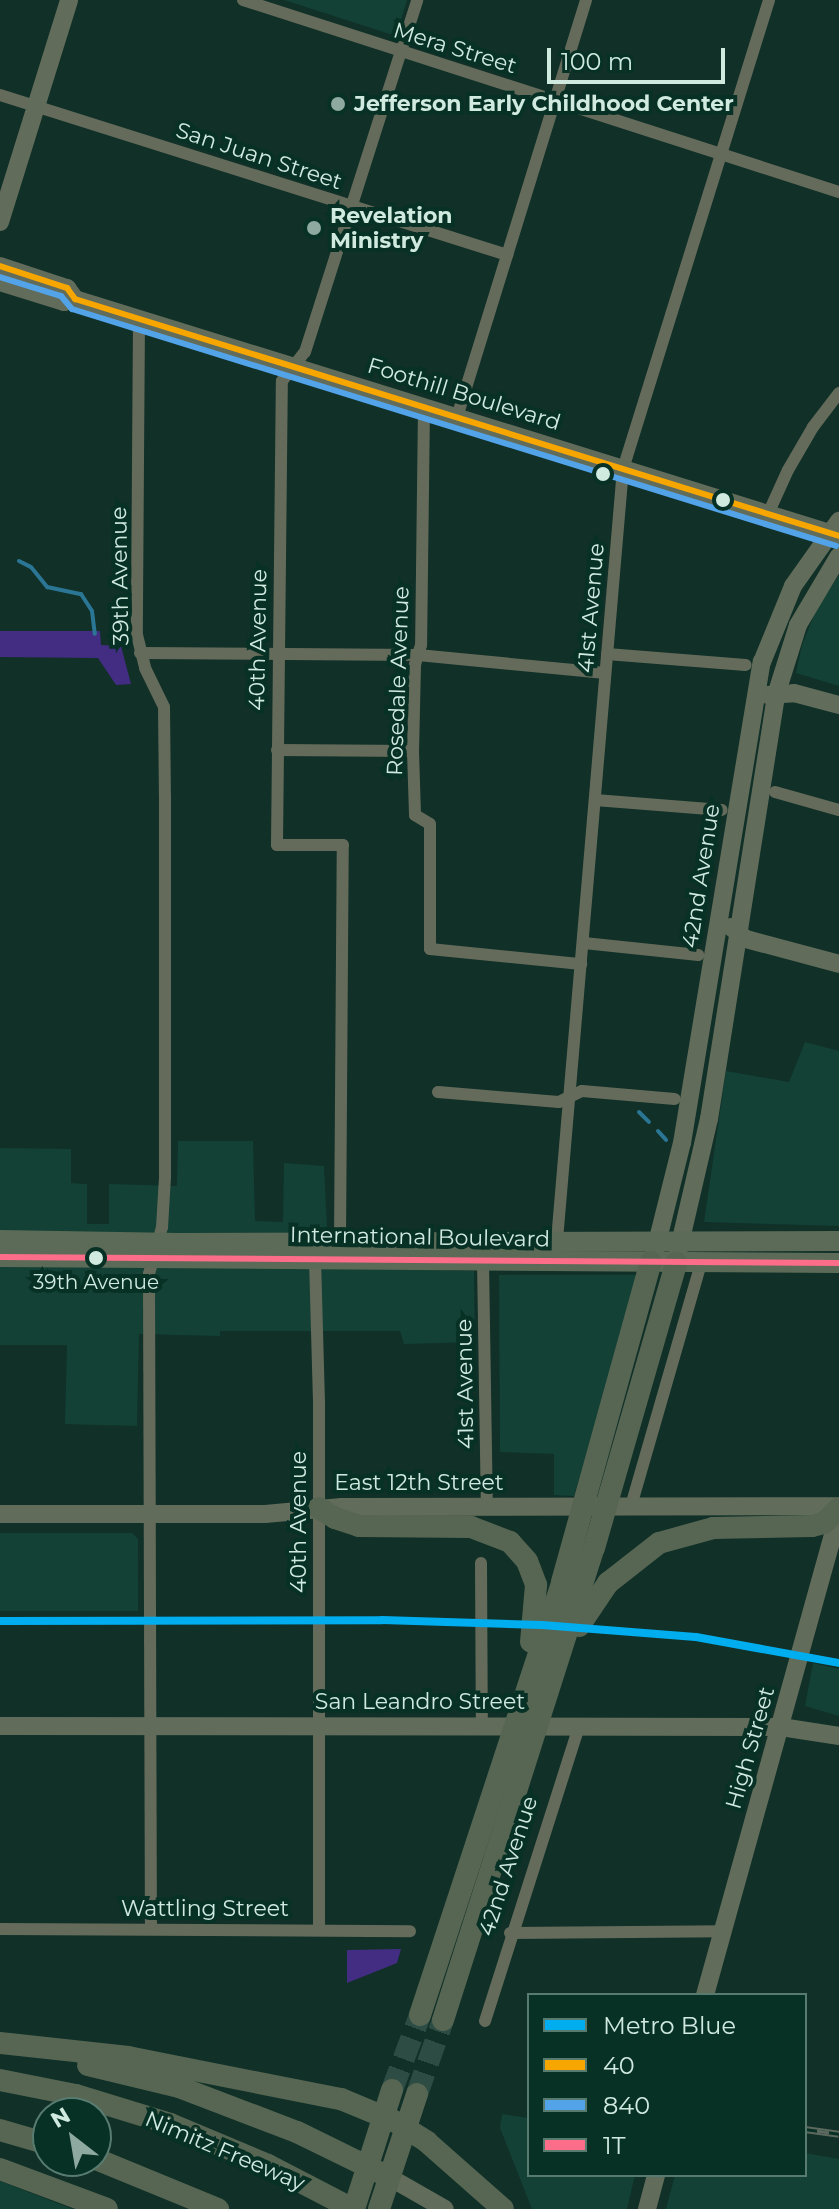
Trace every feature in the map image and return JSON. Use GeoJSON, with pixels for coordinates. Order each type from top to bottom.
{"type":"FeatureCollection","features":[{"type":"Feature","properties":{"kind":"highway"},"geometry":{"type":"LineString","coordinates":[[443,2020],[655,1252]]}},
{"type":"Feature","properties":{"kind":"highway"},"geometry":{"type":"LineString","coordinates":[[420,2015],[594,1548],[676,1263]]}},
{"type":"Feature","properties":{"kind":"highway"},"geometry":{"type":"LineString","coordinates":[[319,1508],[335,1518],[359,1526],[486,1530],[510,1542],[527,1561],[536,1585],[536,1611],[512,1768]]}},
{"type":"Feature","properties":{"kind":"highway"},"geometry":{"type":"LineString","coordinates":[[512,1768],[580,1623],[597,1596],[632,1561],[659,1543],[694,1531],[812,1526],[824,1523],[839,1509]]}},
{"type":"Feature","properties":{"kind":"highway"},"geometry":{"type":"LineString","coordinates":[[0,2043],[97,2052],[341,2099],[394,2121],[450,2158],[503,2209]]}},
{"type":"Feature","properties":{"kind":"highway"},"geometry":{"type":"LineString","coordinates":[[0,2053],[105,2067],[179,2087],[297,2132],[389,2177]]}},
{"type":"Feature","properties":{"kind":"highway","name":"Nimitz Freeway"},"geometry":{"type":"LineString","coordinates":[[0,2080],[76,2095],[208,2139],[354,2209]]}},
{"type":"Feature","properties":{"kind":"highway"},"geometry":{"type":"LineString","coordinates":[[354,2209],[392,2090]]}},
{"type":"Feature","properties":{"kind":"highway"},"geometry":{"type":"LineString","coordinates":[[379,2209],[417,2094]]}},
{"type":"Feature","properties":{"kind":"highway"},"geometry":{"type":"LineString","coordinates":[[0,2130],[32,2139]]}},
{"type":"Feature","properties":{"kind":"highway"},"geometry":{"type":"LineString","coordinates":[[112,2165],[218,2209]]}},
{"type":"Feature","properties":{"kind":"highway"},"geometry":{"type":"LineString","coordinates":[[0,2169],[107,2209]]}},
{"type":"Feature","properties":{"kind":"main road"},"geometry":{"type":"LineString","coordinates":[[0,222],[69,0]]}},
{"type":"Feature","properties":{"kind":"main road","name":"Foothill Boulevard"},"geometry":{"type":"LineString","coordinates":[[0,266],[67,288],[75,299]]}},
{"type":"Feature","properties":{"kind":"main road","name":"Foothill Boulevard"},"geometry":{"type":"LineString","coordinates":[[0,282],[64,302],[75,299],[768,514],[836,530]]}},
{"type":"Feature","properties":{"kind":"main road","name":"42nd Avenue"},"geometry":{"type":"LineString","coordinates":[[655,1252],[682,1143],[750,721],[771,634],[793,586],[836,530]]}},
{"type":"Feature","properties":{"kind":"main road","name":"42nd Avenue"},"geometry":{"type":"LineString","coordinates":[[676,1263],[704,1147],[777,692],[798,625],[839,556]]}},
{"type":"Feature","properties":{"kind":"main road"},"geometry":{"type":"LineString","coordinates":[[750,721],[763,698],[777,692],[794,693],[839,705]]}},
{"type":"Feature","properties":{"kind":"main road"},"geometry":{"type":"LineString","coordinates":[[729,854],[735,879],[729,924],[738,935],[839,964]]}},
{"type":"Feature","properties":{"kind":"main road","name":"International Boulevard"},"geometry":{"type":"LineString","coordinates":[[0,1240],[315,1259],[483,1261],[655,1252],[682,1241],[839,1241]]}},
{"type":"Feature","properties":{"kind":"main road","name":"International Boulevard"},"geometry":{"type":"LineString","coordinates":[[0,1257],[340,1241],[557,1240],[655,1252],[676,1263],[839,1263]]}},
{"type":"Feature","properties":{"kind":"main road","name":"East 12th Street"},"geometry":{"type":"LineString","coordinates":[[0,1514],[265,1514],[319,1508],[487,1506],[839,1509]]}},
{"type":"Feature","properties":{"kind":"main road","name":"High Street"},"geometry":{"type":"LineString","coordinates":[[706,1993],[839,1509]]}},
{"type":"Feature","properties":{"kind":"main road","name":"San Leandro Street"},"geometry":{"type":"LineString","coordinates":[[0,1726],[781,1727],[839,1736]]}},
{"type":"Feature","properties":{"kind":"main road"},"geometry":{"type":"LineString","coordinates":[[389,2177],[445,2209]]}},
{"type":"Feature","properties":{"kind":"main road"},"geometry":{"type":"LineString","coordinates":[[647,2209],[655,2177]]}},
{"type":"Feature","properties":{"kind":"street","name":"40th Avenue"},"geometry":{"type":"LineString","coordinates":[[340,1241],[343,845],[277,845],[282,381],[305,352],[417,0]]}},
{"type":"Feature","properties":{"kind":"street"},"geometry":{"type":"LineString","coordinates":[[457,417],[586,0]]}},
{"type":"Feature","properties":{"kind":"street","name":"41st Avenue"},"geometry":{"type":"LineString","coordinates":[[557,1240],[623,469],[769,0]]}},
{"type":"Feature","properties":{"kind":"street","name":"Mera Street"},"geometry":{"type":"LineString","coordinates":[[247,1],[839,192]]}},
{"type":"Feature","properties":{"kind":"street","name":"San Juan Street"},"geometry":{"type":"LineString","coordinates":[[0,95],[507,255]]}},
{"type":"Feature","properties":{"kind":"street","name":"39th Avenue"},"geometry":{"type":"LineString","coordinates":[[139,319],[137,635],[140,653],[164,707],[165,1177],[156,1251],[149,1274],[151,1929]]}},
{"type":"Feature","properties":{"kind":"street"},"geometry":{"type":"LineString","coordinates":[[768,514],[800,448],[839,393]]}},
{"type":"Feature","properties":{"kind":"street","name":"Rosedale Avenue"},"geometry":{"type":"LineString","coordinates":[[424,407],[421,645],[413,751],[415,815],[430,824],[430,949],[581,964]]}},
{"type":"Feature","properties":{"kind":"street"},"geometry":{"type":"LineString","coordinates":[[140,653],[418,655],[605,673]]}},
{"type":"Feature","properties":{"kind":"street"},"geometry":{"type":"LineString","coordinates":[[607,654],[746,665]]}},
{"type":"Feature","properties":{"kind":"street"},"geometry":{"type":"LineString","coordinates":[[277,750],[413,751]]}},
{"type":"Feature","properties":{"kind":"street"},"geometry":{"type":"LineString","coordinates":[[775,792],[839,810]]}},
{"type":"Feature","properties":{"kind":"street"},"geometry":{"type":"LineString","coordinates":[[595,800],[722,810]]}},
{"type":"Feature","properties":{"kind":"street"},"geometry":{"type":"LineString","coordinates":[[584,943],[698,955]]}},
{"type":"Feature","properties":{"kind":"street"},"geometry":{"type":"LineString","coordinates":[[438,1092],[559,1102],[582,1091],[675,1099]]}},
{"type":"Feature","properties":{"kind":"street","name":"40th Avenue"},"geometry":{"type":"LineString","coordinates":[[315,1259],[319,1508],[319,1930]]}},
{"type":"Feature","properties":{"kind":"street","name":"41st Avenue"},"geometry":{"type":"LineString","coordinates":[[483,1261],[487,1506]]}},
{"type":"Feature","properties":{"kind":"street"},"geometry":{"type":"LineString","coordinates":[[626,1506],[701,1263]]}},
{"type":"Feature","properties":{"kind":"street"},"geometry":{"type":"LineString","coordinates":[[481,1563],[491,1727]]}},
{"type":"Feature","properties":{"kind":"street","name":"42nd Avenue"},"geometry":{"type":"LineString","coordinates":[[485,2021],[510,1933],[579,1727]]}},
{"type":"Feature","properties":{"kind":"street","name":"Wattling Street"},"geometry":{"type":"LineString","coordinates":[[0,1929],[410,1931]]}},
{"type":"Feature","properties":{"kind":"street"},"geometry":{"type":"LineString","coordinates":[[510,1933],[723,1931]]}},
{"type":"Feature","properties":{"kind":"shaded area"},"geometry":{"type":"Polygon","coordinates":[[[284,0],[407,0],[396,36],[284,0]]]}},
{"type":"Feature","properties":{"kind":"shaded area"},"geometry":{"type":"Polygon","coordinates":[[[839,575],[839,686],[796,673],[802,645],[816,610],[839,575]]]}},
{"type":"Feature","properties":{"kind":"shaded area"},"geometry":{"type":"Polygon","coordinates":[[[0,631],[100,631],[101,645],[121,646],[131,684],[116,685],[98,658],[0,657],[0,631]]]}},
{"type":"Feature","properties":{"kind":"shaded area"},"geometry":{"type":"Polygon","coordinates":[[[805,1042],[839,1051],[839,1226],[704,1222],[726,1071],[789,1082],[805,1042]]]}},
{"type":"Feature","properties":{"kind":"shaded area"},"geometry":{"type":"Polygon","coordinates":[[[178,1141],[253,1141],[255,1221],[283,1222],[284,1163],[324,1166],[329,1268],[474,1271],[475,1342],[404,1344],[400,1331],[220,1331],[220,1336],[139,1334],[137,1426],[65,1424],[67,1345],[0,1345],[0,1148],[71,1149],[71,1183],[87,1184],[87,1224],[109,1224],[109,1184],[177,1186],[178,1141]]]}},
{"type":"Feature","properties":{"kind":"shaded area"},"geometry":{"type":"Polygon","coordinates":[[[499,1275],[638,1275],[574,1496],[554,1495],[554,1454],[500,1452],[499,1275]]]}},
{"type":"Feature","properties":{"kind":"shaded area"},"geometry":{"type":"Polygon","coordinates":[[[0,1533],[132,1533],[138,1539],[138,1611],[0,1611],[0,1533]]]}},
{"type":"Feature","properties":{"kind":"shaded area"},"geometry":{"type":"Polygon","coordinates":[[[813,1663],[839,1669],[839,1716],[805,1706],[813,1663]]]}},
{"type":"Feature","properties":{"kind":"shaded area"},"geometry":{"type":"Polygon","coordinates":[[[401,1949],[397,1963],[347,1983],[347,1950],[401,1949]]]}},
{"type":"Feature","properties":{"kind":"shaded area"},"geometry":{"type":"Polygon","coordinates":[[[502,2114],[527,2118],[527,2177],[635,2177],[627,2209],[532,2209],[500,2128],[502,2114]]]}},
{"type":"Feature","properties":{"kind":"shaded area"},"geometry":{"type":"Polygon","coordinates":[[[807,2153],[839,2159],[839,2209],[666,2209],[674,2177],[807,2177],[807,2153]]]}},
{"type":"Feature","properties":{"kind":"shaded area"},"geometry":{"type":"Polygon","coordinates":[[[0,2181],[72,2209],[0,2209],[0,2181]]]}},
{"type":"Feature","properties":{"kind":"waterway"},"geometry":{"type":"LineString","coordinates":[[19,561],[31,567],[47,587],[81,594],[92,611],[95,634]]}},
{"type":"Feature","properties":{"kind":"waterway"},"geometry":{"type":"LineString","coordinates":[[639,1112],[649,1122]]}},
{"type":"Feature","properties":{"kind":"waterway"},"geometry":{"type":"LineString","coordinates":[[658,1131],[666,1140]]}},
{"type":"Feature","properties":{"kind":"tunnel"},"geometry":{"type":"LineString","coordinates":[[392,2090],[420,2015]]}},
{"type":"Feature","properties":{"kind":"tunnel"},"geometry":{"type":"LineString","coordinates":[[417,2094],[443,2020]]}},
{"type":"Feature","properties":{"kind":"railway"},"geometry":{"type":"LineString","coordinates":[[807,2129],[839,2134]]}},
{"type":"Feature","properties":{"kind":"metro line","name":"Blue"},"geometry":{"type":"LineString","coordinates":[[0,1621],[382,1620],[542,1625],[696,1637],[839,1663]]}},
{"type":"Feature","properties":{"kind":"transit line","name":"40"},"geometry":{"type":"LineString","coordinates":[[0,266],[67,288],[75,299],[839,536]]}},
{"type":"Feature","properties":{"kind":"transit line","name":"840"},"geometry":{"type":"LineString","coordinates":[[0,277],[61,296],[72,309],[836,546]]}},
{"type":"Feature","properties":{"kind":"transit line","name":"1T"},"geometry":{"type":"LineString","coordinates":[[0,1257],[839,1263]]}},
{"type":"Feature","properties":{"kind":"place","name":"Jefferson Early Childhood Center"},"geometry":{"type":"Point","coordinates":[338,104]}},
{"type":"Feature","properties":{"kind":"place","name":"Revelation Ministry"},"geometry":{"type":"Point","coordinates":[314,228]}},
{"type":"Feature","properties":{"kind":"place","name":"39th Avenue"},"geometry":{"type":"Point","coordinates":[96,1258]}}]}
